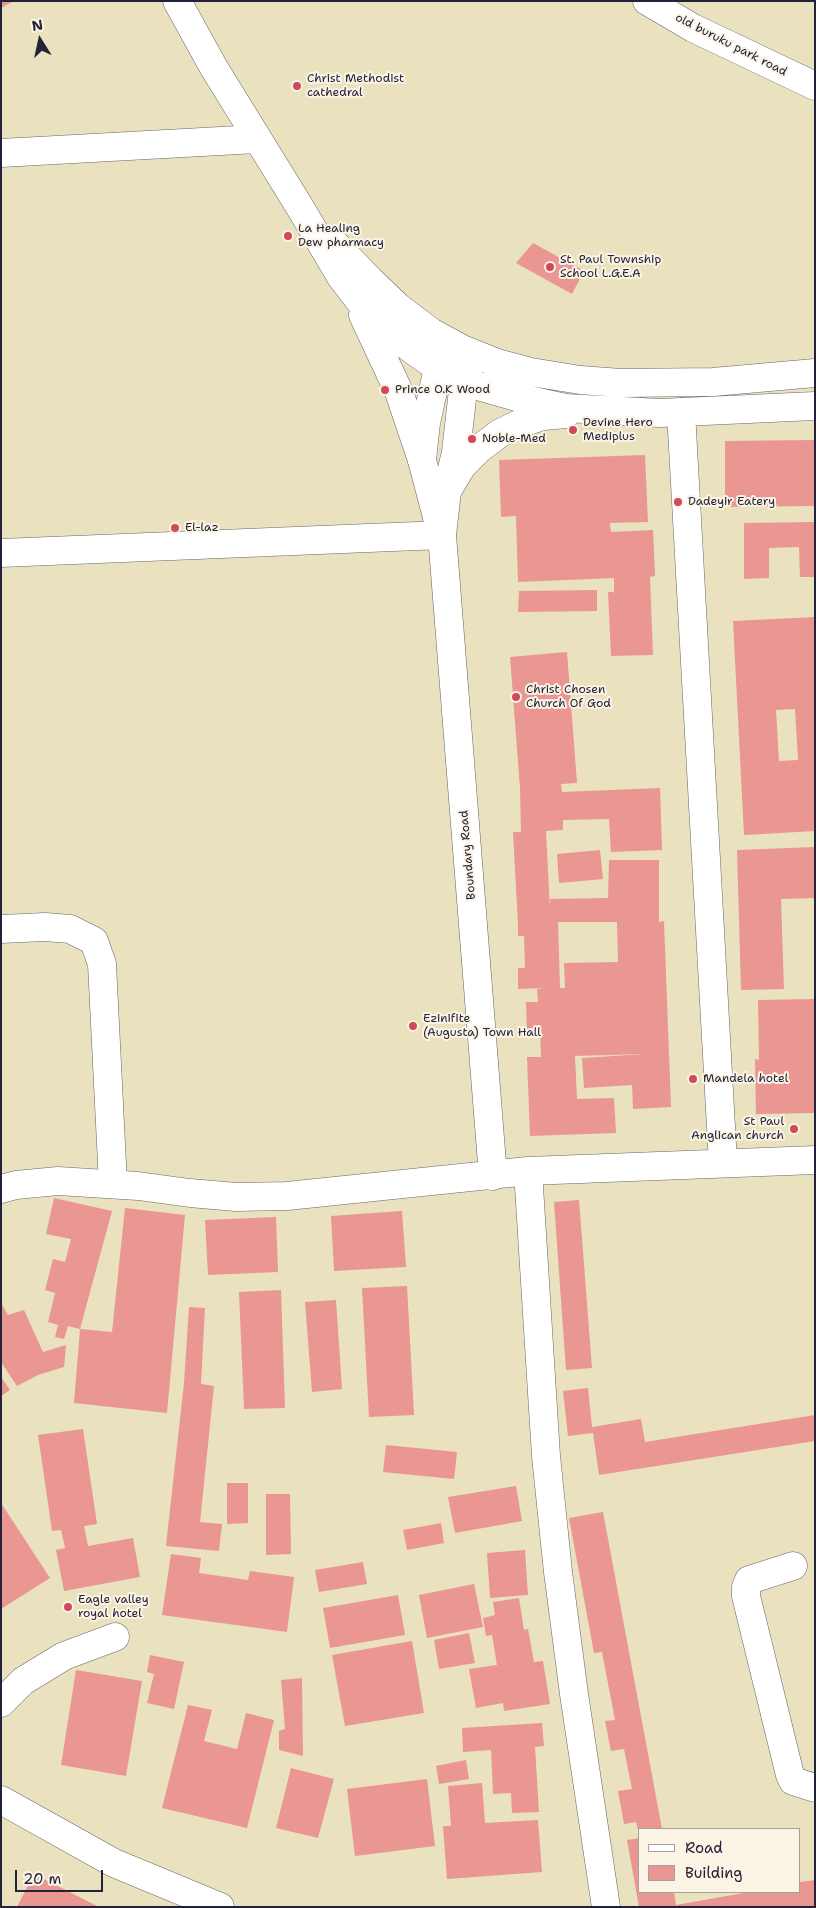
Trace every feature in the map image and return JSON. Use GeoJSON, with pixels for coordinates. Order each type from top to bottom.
{"type":"FeatureCollection","features":[{"type":"Feature","properties":{"kind":"street"},"geometry":{"type":"LineString","coordinates":[[177,1],[214,68],[302,209],[370,327],[399,392],[422,460],[442,535]]}},
{"type":"Feature","properties":{"kind":"street","name":"old buruku park road"},"geometry":{"type":"LineString","coordinates":[[647,1],[693,28],[815,86]]}},
{"type":"Feature","properties":{"kind":"street"},"geometry":{"type":"LineString","coordinates":[[692,1],[693,28]]}},
{"type":"Feature","properties":{"kind":"street"},"geometry":{"type":"LineString","coordinates":[[1,153],[257,139]]}},
{"type":"Feature","properties":{"kind":"street"},"geometry":{"type":"LineString","coordinates":[[302,209],[371,282],[398,307],[431,332],[473,354],[497,363],[531,372],[621,384],[712,382],[815,373]]}},
{"type":"Feature","properties":{"kind":"street"},"geometry":{"type":"LineString","coordinates":[[341,277],[368,312],[403,344],[438,368],[464,382],[520,398],[565,408],[660,413],[815,406]]}},
{"type":"Feature","properties":{"kind":"street"},"geometry":{"type":"LineString","coordinates":[[422,460],[426,423],[438,368],[449,342]]}},
{"type":"Feature","properties":{"kind":"street"},"geometry":{"type":"LineString","coordinates":[[442,535],[447,491],[456,452],[464,382],[473,354]]}},
{"type":"Feature","properties":{"kind":"street"},"geometry":{"type":"LineString","coordinates":[[447,491],[462,466],[479,449],[500,433],[543,416],[606,411]]}},
{"type":"Feature","properties":{"kind":"street"},"geometry":{"type":"LineString","coordinates":[[681,412],[723,1163]]}},
{"type":"Feature","properties":{"kind":"street"},"geometry":{"type":"LineString","coordinates":[[1,553],[442,535]]}},
{"type":"Feature","properties":{"kind":"street","name":"Boundary Road"},"geometry":{"type":"LineString","coordinates":[[442,535],[493,1176]]}},
{"type":"Feature","properties":{"kind":"street"},"geometry":{"type":"LineString","coordinates":[[1,929],[44,927],[70,930],[94,941],[102,964],[113,1184]]}},
{"type":"Feature","properties":{"kind":"street"},"geometry":{"type":"LineString","coordinates":[[1,1189],[16,1185],[58,1181],[113,1184],[244,1197],[287,1196],[528,1171],[815,1160]]}},
{"type":"Feature","properties":{"kind":"street"},"geometry":{"type":"LineString","coordinates":[[528,1171],[546,1456],[558,1572],[606,1907]]}},
{"type":"Feature","properties":{"kind":"street"},"geometry":{"type":"LineString","coordinates":[[793,1566],[749,1580],[746,1587],[746,1596],[790,1776],[793,1781],[815,1788]]}},
{"type":"Feature","properties":{"kind":"street"},"geometry":{"type":"LineString","coordinates":[[1,1703],[24,1681],[64,1656],[115,1636]]}},
{"type":"Feature","properties":{"kind":"street"},"geometry":{"type":"LineString","coordinates":[[1,1800],[114,1863],[220,1907]]}},
{"type":"Feature","properties":{"kind":"building"},"geometry":{"type":"Polygon","coordinates":[[[1,1],[14,1],[1,8],[1,1]]]}},
{"type":"Feature","properties":{"kind":"building","name":"St. Paul Township School L.G.E.A"},"geometry":{"type":"Polygon","coordinates":[[[533,243],[584,271],[572,294],[516,263],[533,243]]]}},
{"type":"Feature","properties":{"kind":"building","name":"Devine Hero Mediplus"},"geometry":{"type":"Polygon","coordinates":[[[575,426],[575,433],[570,433],[570,427],[575,426]]]}},
{"type":"Feature","properties":{"kind":"building"},"geometry":{"type":"Polygon","coordinates":[[[815,440],[815,506],[725,507],[725,441],[815,440]]]}},
{"type":"Feature","properties":{"kind":"building"},"geometry":{"type":"Polygon","coordinates":[[[645,455],[648,522],[610,523],[611,532],[653,530],[655,576],[650,577],[653,655],[611,656],[608,592],[614,592],[614,578],[518,582],[516,516],[501,517],[499,460],[645,455]]]}},
{"type":"Feature","properties":{"kind":"building"},"geometry":{"type":"Polygon","coordinates":[[[815,522],[815,577],[800,577],[799,547],[769,548],[769,578],[744,579],[744,523],[815,522]]]}},
{"type":"Feature","properties":{"kind":"building"},"geometry":{"type":"Polygon","coordinates":[[[597,590],[597,611],[518,612],[519,591],[597,590]]]}},
{"type":"Feature","properties":{"kind":"building"},"geometry":{"type":"Polygon","coordinates":[[[815,617],[815,831],[744,835],[733,621],[815,617]],[[795,709],[776,710],[779,761],[798,760],[795,709]]]}},
{"type":"Feature","properties":{"kind":"building"},"geometry":{"type":"Polygon","coordinates":[[[567,652],[577,783],[561,784],[562,792],[660,788],[662,850],[611,852],[609,819],[563,820],[563,830],[546,831],[550,910],[550,899],[608,898],[609,860],[659,860],[659,922],[664,921],[671,1107],[633,1109],[632,1085],[584,1088],[582,1058],[645,1054],[575,1056],[577,1099],[614,1098],[616,1133],[530,1136],[527,1057],[541,1057],[540,1033],[527,1033],[526,1002],[538,1002],[537,989],[545,988],[518,989],[518,968],[525,968],[524,936],[518,936],[513,832],[521,832],[520,788],[510,657],[567,652]],[[558,922],[560,988],[565,988],[564,963],[618,962],[617,922],[558,922]]]}},
{"type":"Feature","properties":{"kind":"building"},"geometry":{"type":"Polygon","coordinates":[[[815,847],[815,898],[781,899],[784,989],[741,990],[737,850],[815,847]]]}},
{"type":"Feature","properties":{"kind":"building"},"geometry":{"type":"Polygon","coordinates":[[[600,850],[603,879],[559,883],[557,854],[600,850]]]}},
{"type":"Feature","properties":{"kind":"building"},"geometry":{"type":"Polygon","coordinates":[[[815,999],[815,1113],[756,1114],[755,1059],[759,1060],[758,1000],[815,999]]]}},
{"type":"Feature","properties":{"kind":"building"},"geometry":{"type":"Polygon","coordinates":[[[54,1198],[112,1211],[80,1329],[68,1326],[64,1339],[55,1337],[58,1325],[48,1322],[55,1293],[45,1290],[53,1259],[65,1262],[71,1239],[46,1234],[54,1198]]]}},
{"type":"Feature","properties":{"kind":"building"},"geometry":{"type":"Polygon","coordinates":[[[579,1200],[592,1368],[566,1370],[554,1202],[579,1200]]]}},
{"type":"Feature","properties":{"kind":"building"},"geometry":{"type":"Polygon","coordinates":[[[125,1208],[185,1215],[167,1413],[74,1403],[80,1329],[112,1332],[125,1208]]]}},
{"type":"Feature","properties":{"kind":"building"},"geometry":{"type":"Polygon","coordinates":[[[402,1211],[406,1267],[334,1271],[331,1216],[402,1211]]]}},
{"type":"Feature","properties":{"kind":"building"},"geometry":{"type":"Polygon","coordinates":[[[276,1217],[278,1272],[208,1275],[205,1220],[276,1217]]]}},
{"type":"Feature","properties":{"kind":"building"},"geometry":{"type":"Polygon","coordinates":[[[407,1286],[414,1415],[369,1417],[362,1288],[407,1286]]]}},
{"type":"Feature","properties":{"kind":"building"},"geometry":{"type":"Polygon","coordinates":[[[281,1290],[285,1408],[244,1409],[239,1292],[281,1290]]]}},
{"type":"Feature","properties":{"kind":"building"},"geometry":{"type":"Polygon","coordinates":[[[336,1300],[342,1389],[312,1392],[305,1302],[336,1300]]]}},
{"type":"Feature","properties":{"kind":"building"},"geometry":{"type":"Polygon","coordinates":[[[1,1303],[8,1315],[24,1310],[43,1352],[66,1345],[64,1367],[38,1375],[17,1386],[1,1362],[1,1303]]]}},
{"type":"Feature","properties":{"kind":"building"},"geometry":{"type":"Polygon","coordinates":[[[189,1307],[205,1308],[201,1384],[214,1386],[200,1522],[222,1524],[219,1551],[166,1546],[184,1383],[189,1307]]]}},
{"type":"Feature","properties":{"kind":"building"},"geometry":{"type":"Polygon","coordinates":[[[1,1377],[10,1390],[1,1396],[1,1377]]]}},
{"type":"Feature","properties":{"kind":"building"},"geometry":{"type":"Polygon","coordinates":[[[588,1388],[592,1427],[641,1419],[645,1442],[815,1415],[815,1441],[599,1475],[593,1433],[568,1436],[563,1391],[588,1388]]]}},
{"type":"Feature","properties":{"kind":"building"},"geometry":{"type":"Polygon","coordinates":[[[83,1429],[97,1524],[84,1526],[88,1546],[133,1538],[140,1577],[64,1591],[56,1550],[65,1548],[61,1530],[52,1531],[38,1435],[83,1429]]]}},
{"type":"Feature","properties":{"kind":"building"},"geometry":{"type":"Polygon","coordinates":[[[386,1445],[457,1452],[454,1479],[383,1472],[386,1445]]]}},
{"type":"Feature","properties":{"kind":"building"},"geometry":{"type":"Polygon","coordinates":[[[227,1483],[248,1483],[248,1523],[227,1524],[227,1483]]]}},
{"type":"Feature","properties":{"kind":"building"},"geometry":{"type":"Polygon","coordinates":[[[516,1486],[522,1521],[455,1533],[448,1497],[516,1486]]]}},
{"type":"Feature","properties":{"kind":"building"},"geometry":{"type":"Polygon","coordinates":[[[266,1494],[290,1494],[291,1554],[266,1555],[266,1494]]]}},
{"type":"Feature","properties":{"kind":"building"},"geometry":{"type":"Polygon","coordinates":[[[1,1503],[50,1578],[1,1609],[1,1503]]]}},
{"type":"Feature","properties":{"kind":"building"},"geometry":{"type":"Polygon","coordinates":[[[603,1512],[662,1828],[638,1830],[636,1822],[624,1824],[618,1791],[632,1789],[624,1749],[611,1751],[605,1721],[615,1720],[602,1652],[594,1653],[569,1518],[603,1512]]]}},
{"type":"Feature","properties":{"kind":"building"},"geometry":{"type":"Polygon","coordinates":[[[441,1523],[444,1543],[407,1550],[403,1530],[441,1523]]]}},
{"type":"Feature","properties":{"kind":"building"},"geometry":{"type":"Polygon","coordinates":[[[525,1550],[528,1595],[490,1598],[487,1553],[525,1550]]]}},
{"type":"Feature","properties":{"kind":"building"},"geometry":{"type":"Polygon","coordinates":[[[171,1554],[201,1558],[199,1573],[248,1580],[250,1571],[294,1577],[287,1632],[162,1615],[171,1554]]]}},
{"type":"Feature","properties":{"kind":"building"},"geometry":{"type":"Polygon","coordinates":[[[363,1562],[367,1584],[319,1592],[315,1570],[363,1562]]]}},
{"type":"Feature","properties":{"kind":"building"},"geometry":{"type":"Polygon","coordinates":[[[474,1584],[483,1627],[427,1638],[419,1595],[474,1584]]]}},
{"type":"Feature","properties":{"kind":"building"},"geometry":{"type":"Polygon","coordinates":[[[398,1595],[405,1635],[330,1648],[323,1608],[398,1595]]]}},
{"type":"Feature","properties":{"kind":"building"},"geometry":{"type":"Polygon","coordinates":[[[519,1598],[524,1630],[528,1629],[534,1662],[543,1661],[550,1704],[504,1711],[503,1703],[476,1708],[469,1669],[497,1665],[492,1635],[486,1636],[483,1618],[495,1615],[493,1602],[519,1598]]]}},
{"type":"Feature","properties":{"kind":"building"},"geometry":{"type":"Polygon","coordinates":[[[469,1633],[475,1663],[439,1669],[434,1640],[469,1633]]]}},
{"type":"Feature","properties":{"kind":"building"},"geometry":{"type":"Polygon","coordinates":[[[412,1641],[424,1713],[345,1726],[332,1655],[412,1641]]]}},
{"type":"Feature","properties":{"kind":"building"},"geometry":{"type":"Polygon","coordinates":[[[150,1655],[184,1662],[174,1709],[147,1703],[154,1674],[147,1672],[150,1655]]]}},
{"type":"Feature","properties":{"kind":"building"},"geometry":{"type":"Polygon","coordinates":[[[76,1670],[142,1681],[126,1776],[61,1765],[76,1670]]]}},
{"type":"Feature","properties":{"kind":"building"},"geometry":{"type":"Polygon","coordinates":[[[302,1678],[303,1756],[279,1750],[279,1731],[285,1729],[281,1680],[302,1678]]]}},
{"type":"Feature","properties":{"kind":"building"},"geometry":{"type":"Polygon","coordinates":[[[188,1705],[212,1710],[204,1741],[237,1749],[246,1713],[274,1720],[247,1828],[162,1808],[188,1705]]]}},
{"type":"Feature","properties":{"kind":"building"},"geometry":{"type":"Polygon","coordinates":[[[542,1723],[544,1746],[535,1747],[539,1812],[512,1813],[511,1793],[493,1794],[491,1750],[463,1752],[462,1728],[542,1723]]]}},
{"type":"Feature","properties":{"kind":"building"},"geometry":{"type":"Polygon","coordinates":[[[466,1760],[469,1779],[439,1784],[436,1766],[466,1760]]]}},
{"type":"Feature","properties":{"kind":"building"},"geometry":{"type":"Polygon","coordinates":[[[291,1768],[334,1779],[318,1838],[276,1828],[291,1768]]]}},
{"type":"Feature","properties":{"kind":"building"},"geometry":{"type":"Polygon","coordinates":[[[427,1779],[435,1846],[355,1856],[347,1789],[427,1779]]]}},
{"type":"Feature","properties":{"kind":"building"},"geometry":{"type":"Polygon","coordinates":[[[482,1783],[485,1823],[538,1820],[542,1872],[447,1879],[443,1826],[451,1826],[448,1786],[482,1783]]]}},
{"type":"Feature","properties":{"kind":"building"},"geometry":{"type":"Polygon","coordinates":[[[638,1838],[638,1893],[674,1893],[676,1905],[743,1893],[801,1893],[801,1882],[815,1880],[815,1907],[639,1907],[627,1840],[638,1838]]]}},
{"type":"Feature","properties":{"kind":"building"},"geometry":{"type":"Polygon","coordinates":[[[34,1874],[99,1907],[17,1907],[34,1874]]]}},
{"type":"Feature","properties":{"kind":"place","name":"Christ Methodist cathedral"},"geometry":{"type":"Point","coordinates":[297,86]}},
{"type":"Feature","properties":{"kind":"place","name":"La Healing Dew pharmacy"},"geometry":{"type":"Point","coordinates":[288,236]}},
{"type":"Feature","properties":{"kind":"place","name":"St. Paul Township School L.G.E.A"},"geometry":{"type":"Point","coordinates":[550,267]}},
{"type":"Feature","properties":{"kind":"place","name":"Prince O.K Wood"},"geometry":{"type":"Point","coordinates":[385,390]}},
{"type":"Feature","properties":{"kind":"place","name":"Devine Hero Mediplus"},"geometry":{"type":"Point","coordinates":[573,430]}},
{"type":"Feature","properties":{"kind":"place","name":"Noble-Med"},"geometry":{"type":"Point","coordinates":[472,439]}},
{"type":"Feature","properties":{"kind":"place","name":"Dadeyir Eatery"},"geometry":{"type":"Point","coordinates":[678,502]}},
{"type":"Feature","properties":{"kind":"place","name":"El-laz"},"geometry":{"type":"Point","coordinates":[175,528]}},
{"type":"Feature","properties":{"kind":"place","name":"Christ Chosen Church Of God"},"geometry":{"type":"Point","coordinates":[516,697]}},
{"type":"Feature","properties":{"kind":"place","name":"Ezinifite (Augusta) Town Hall"},"geometry":{"type":"Point","coordinates":[413,1026]}},
{"type":"Feature","properties":{"kind":"place","name":"Mandela hotel"},"geometry":{"type":"Point","coordinates":[693,1079]}},
{"type":"Feature","properties":{"kind":"place","name":"St Paul Anglican church"},"geometry":{"type":"Point","coordinates":[794,1129]}},
{"type":"Feature","properties":{"kind":"place","name":"Eagle valley royal hotel"},"geometry":{"type":"Point","coordinates":[68,1607]}}]}
